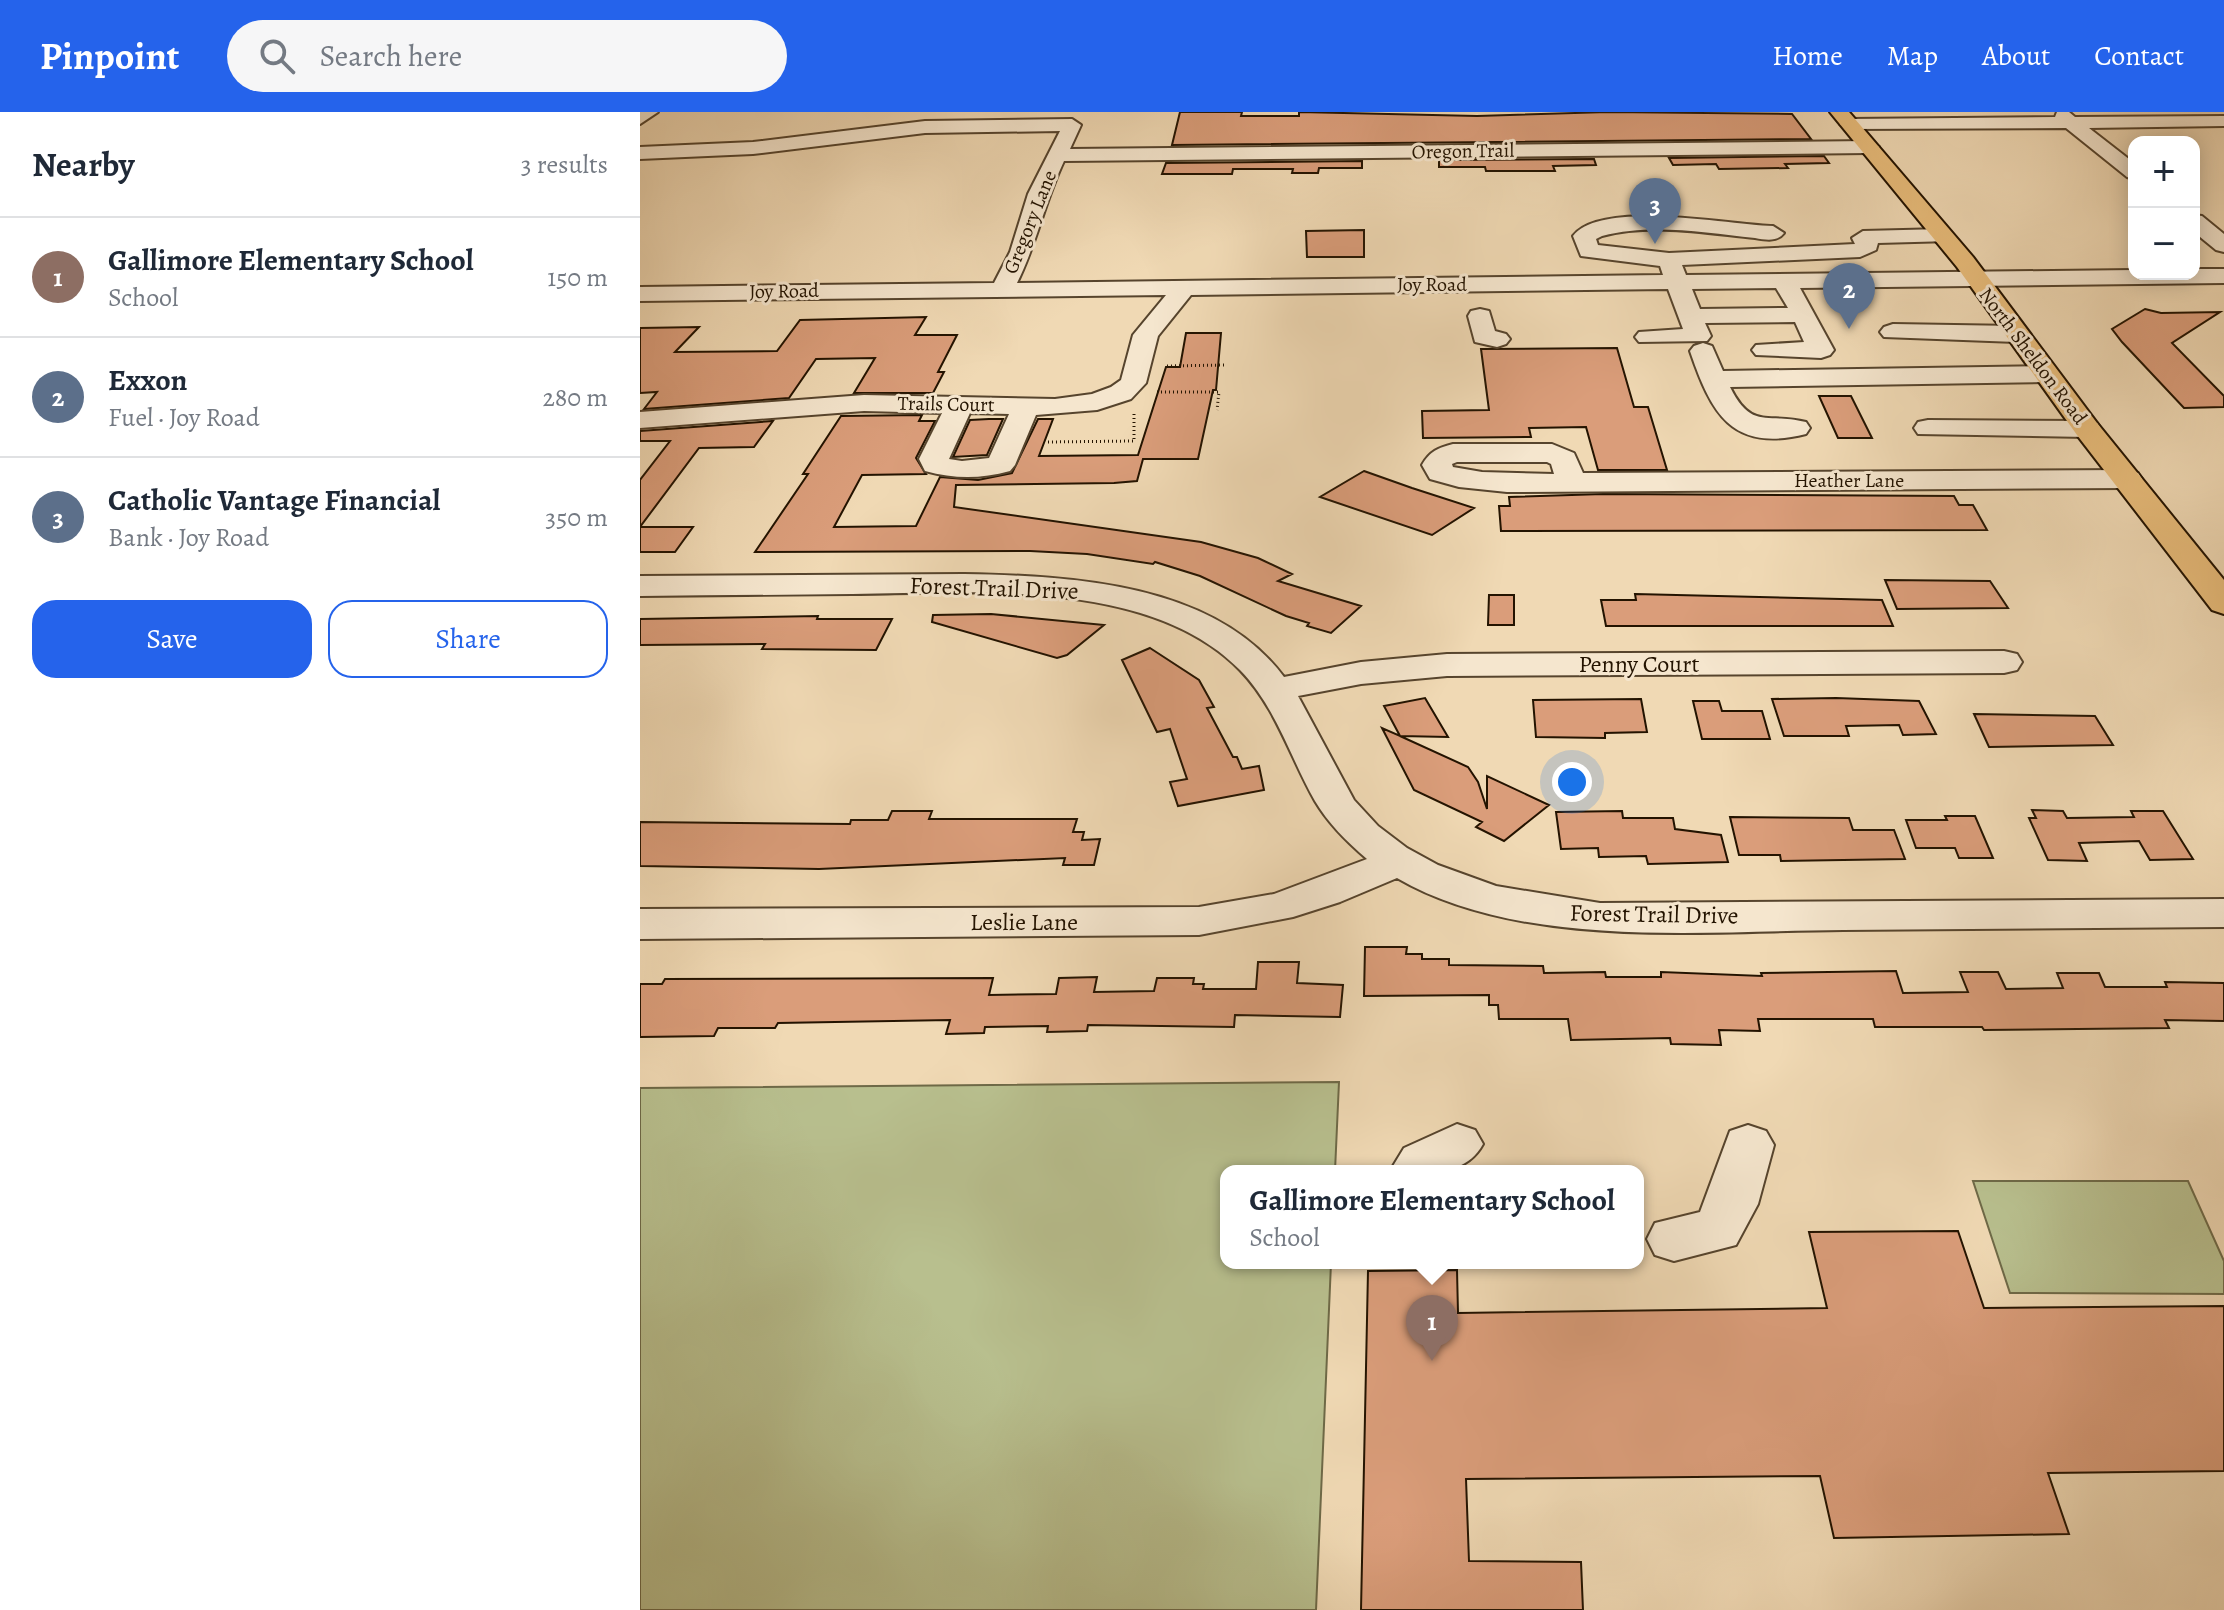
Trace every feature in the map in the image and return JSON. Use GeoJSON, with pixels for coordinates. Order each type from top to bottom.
{"type":"FeatureCollection","features":[{"type":"Feature","properties":{"kind":"main road","name":"North Sheldon Road"},"geometry":{"type":"LineString","coordinates":[[1844,118],[1943,236],[2087,429],[2224,603]]}},
{"type":"Feature","properties":{"kind":"street"},"geometry":{"type":"LineString","coordinates":[[640,119],[649,112]]}},
{"type":"Feature","properties":{"kind":"street"},"geometry":{"type":"LineString","coordinates":[[2064,117],[2128,168]]}},
{"type":"Feature","properties":{"kind":"street"},"geometry":{"type":"LineString","coordinates":[[1844,118],[2064,117],[2224,121]]}},
{"type":"Feature","properties":{"kind":"street"},"geometry":{"type":"LineString","coordinates":[[640,153],[753,148],[884,121],[950,126],[1075,119]]}},
{"type":"Feature","properties":{"kind":"street","name":"Gregory Lane"},"geometry":{"type":"LineString","coordinates":[[1003,288],[1021,252],[1038,194],[1075,119]]}},
{"type":"Feature","properties":{"kind":"street","name":"Oregon Trail"},"geometry":{"type":"LineString","coordinates":[[1057,155],[1869,147]]}},
{"type":"Feature","properties":{"kind":"street"},"geometry":{"type":"LineString","coordinates":[[1626,150],[1639,173]]}},
{"type":"Feature","properties":{"kind":"street"},"geometry":{"type":"LineString","coordinates":[[1399,152],[1401,176]]}},
{"type":"Feature","properties":{"kind":"street"},"geometry":{"type":"LineString","coordinates":[[1870,237],[1863,238],[1868,245],[1860,250],[1778,251],[1669,260],[1589,251],[1584,236],[1610,225],[1703,224],[1744,233],[1943,236]]}},
{"type":"Feature","properties":{"kind":"street"},"geometry":{"type":"LineString","coordinates":[[2200,226],[2224,245]]}},
{"type":"Feature","properties":{"kind":"street"},"geometry":{"type":"LineString","coordinates":[[1669,260],[1728,413],[1741,424],[1796,428]]}},
{"type":"Feature","properties":{"kind":"street","name":"Joy Road"},"geometry":{"type":"LineString","coordinates":[[640,294],[2224,276]]}},
{"type":"Feature","properties":{"kind":"street"},"geometry":{"type":"LineString","coordinates":[[1697,334],[1740,350],[1821,350],[1784,282]]}},
{"type":"Feature","properties":{"kind":"street","name":"Trails Court"},"geometry":{"type":"LineString","coordinates":[[640,420],[864,403],[1076,406],[1112,397],[1128,388],[1137,377],[1146,335],[1186,286]]}},
{"type":"Feature","properties":{"kind":"street"},"geometry":{"type":"LineString","coordinates":[[1648,337],[1697,334],[1830,305]]}},
{"type":"Feature","properties":{"kind":"street"},"geometry":{"type":"LineString","coordinates":[[1480,316],[1484,337],[1497,339]]}},
{"type":"Feature","properties":{"kind":"street"},"geometry":{"type":"LineString","coordinates":[[1893,332],[2016,334]]}},
{"type":"Feature","properties":{"kind":"street"},"geometry":{"type":"LineString","coordinates":[[1713,379],[2046,374]]}},
{"type":"Feature","properties":{"kind":"street"},"geometry":{"type":"LineString","coordinates":[[961,403],[934,459],[935,465],[962,470],[1000,465],[1026,406]]}},
{"type":"Feature","properties":{"kind":"street"},"geometry":{"type":"LineString","coordinates":[[1928,428],[2087,429]]}},
{"type":"Feature","properties":{"kind":"street","name":"Heather Lane"},"geometry":{"type":"LineString","coordinates":[[1571,481],[2127,479]]}},
{"type":"Feature","properties":{"kind":"street","name":"Forest Trail Drive"},"geometry":{"type":"LineString","coordinates":[[640,586],[1015,584],[1095,592],[1162,609],[1212,632],[1254,661],[1276,690],[1339,806],[1366,836],[1398,861],[1428,878],[1481,897],[1539,910],[1600,917],[2224,913]]}},
{"type":"Feature","properties":{"kind":"street","name":"Penny Court"},"geometry":{"type":"LineString","coordinates":[[1276,690],[1361,673],[1447,665],[2004,662]]}},
{"type":"Feature","properties":{"kind":"street","name":"Leslie Lane"},"geometry":{"type":"LineString","coordinates":[[640,924],[1199,921],[1291,906],[1398,861]]}},
{"type":"Feature","properties":{"kind":"street"},"geometry":{"type":"LineString","coordinates":[[1420,1165],[1457,1144]]}},
{"type":"Feature","properties":{"kind":"street"},"geometry":{"type":"LineString","coordinates":[[1674,1239],[1717,1230],[1731,1204],[1748,1145]]}},
{"type":"Feature","properties":{"kind":"path"},"geometry":{"type":"LineString","coordinates":[[1162,366],[1226,365]]}},
{"type":"Feature","properties":{"kind":"path"},"geometry":{"type":"LineString","coordinates":[[1152,392],[1219,392],[1217,410]]}},
{"type":"Feature","properties":{"kind":"path"},"geometry":{"type":"LineString","coordinates":[[1048,442],[1134,441],[1134,410]]}},
{"type":"Feature","properties":{"kind":"green space"},"geometry":{"type":"Polygon","coordinates":[[[1339,1082],[1335,1165],[1220,1165],[1220,1269],[1331,1269],[1316,1610],[640,1610],[640,1088],[1339,1082]]]}},
{"type":"Feature","properties":{"kind":"green space"},"geometry":{"type":"Polygon","coordinates":[[[1973,1181],[2188,1181],[2224,1261],[2224,1294],[2010,1293],[1973,1181]]]}},
{"type":"Feature","properties":{"kind":"building"},"geometry":{"type":"Polygon","coordinates":[[[1180,112],[1242,112],[1241,116],[1299,116],[1299,112],[1477,116],[1608,112],[1792,114],[1811,139],[1172,145],[1180,112]]]}},
{"type":"Feature","properties":{"kind":"building"},"geometry":{"type":"Polygon","coordinates":[[[1824,156],[1829,163],[1785,164],[1788,168],[1719,169],[1716,164],[1673,165],[1669,158],[1824,156]]]}},
{"type":"Feature","properties":{"kind":"building"},"geometry":{"type":"Polygon","coordinates":[[[1594,159],[1596,165],[1553,166],[1555,171],[1439,167],[1439,160],[1594,159]]]}},
{"type":"Feature","properties":{"kind":"building"},"geometry":{"type":"Polygon","coordinates":[[[1362,161],[1362,168],[1319,168],[1318,173],[1292,173],[1293,169],[1233,169],[1232,174],[1162,174],[1166,163],[1362,161]]]}},
{"type":"Feature","properties":{"kind":"building"},"geometry":{"type":"Polygon","coordinates":[[[1364,230],[1364,257],[1307,257],[1306,231],[1364,230]]]}},
{"type":"Feature","properties":{"kind":"building"},"geometry":{"type":"Polygon","coordinates":[[[2145,309],[2161,313],[2220,312],[2172,343],[2224,396],[2224,407],[2184,408],[2122,342],[2112,329],[2145,309]]]}},
{"type":"Feature","properties":{"kind":"building"},"geometry":{"type":"Polygon","coordinates":[[[926,317],[915,335],[957,335],[938,372],[944,372],[933,393],[854,393],[875,358],[816,359],[789,398],[644,409],[657,392],[640,393],[640,328],[699,327],[675,352],[777,351],[800,320],[926,317]]]}},
{"type":"Feature","properties":{"kind":"building"},"geometry":{"type":"Polygon","coordinates":[[[1186,333],[1221,333],[1216,390],[1213,390],[1198,459],[1143,459],[1137,481],[956,485],[954,507],[1201,542],[1258,558],[1292,574],[1278,581],[1361,606],[1331,633],[1307,626],[1309,623],[1286,616],[1200,576],[1155,562],[1030,551],[755,552],[808,474],[803,474],[841,416],[922,415],[919,421],[935,421],[916,458],[926,474],[862,475],[834,527],[916,526],[940,477],[978,480],[1012,473],[1038,419],[1053,419],[1039,456],[1138,455],[1166,367],[1180,367],[1186,333]]]}},
{"type":"Feature","properties":{"kind":"building"},"geometry":{"type":"Polygon","coordinates":[[[1617,348],[1634,407],[1648,407],[1667,470],[1598,470],[1586,427],[1529,428],[1531,437],[1423,438],[1422,411],[1489,410],[1481,349],[1617,348]]]}},
{"type":"Feature","properties":{"kind":"building"},"geometry":{"type":"Polygon","coordinates":[[[1819,396],[1851,396],[1872,438],[1838,438],[1819,396]]]}},
{"type":"Feature","properties":{"kind":"building"},"geometry":{"type":"Polygon","coordinates":[[[1003,419],[987,455],[953,457],[970,420],[1003,419]]]}},
{"type":"Feature","properties":{"kind":"building"},"geometry":{"type":"Polygon","coordinates":[[[773,421],[754,447],[699,448],[640,527],[640,480],[670,441],[640,441],[640,431],[773,421]]]}},
{"type":"Feature","properties":{"kind":"building"},"geometry":{"type":"Polygon","coordinates":[[[1364,471],[1474,508],[1432,535],[1320,497],[1364,471]]]}},
{"type":"Feature","properties":{"kind":"building"},"geometry":{"type":"Polygon","coordinates":[[[1603,494],[1954,496],[1959,505],[1973,505],[1987,530],[1501,531],[1499,506],[1510,506],[1509,497],[1603,494]]]}},
{"type":"Feature","properties":{"kind":"building"},"geometry":{"type":"Polygon","coordinates":[[[640,527],[693,527],[675,552],[640,552],[640,527]]]}},
{"type":"Feature","properties":{"kind":"building"},"geometry":{"type":"Polygon","coordinates":[[[1885,580],[1990,581],[2008,608],[1897,609],[1885,580]]]}},
{"type":"Feature","properties":{"kind":"building"},"geometry":{"type":"Polygon","coordinates":[[[1635,594],[1882,600],[1893,626],[1606,626],[1601,600],[1636,600],[1635,594]]]}},
{"type":"Feature","properties":{"kind":"building"},"geometry":{"type":"Polygon","coordinates":[[[1489,595],[1514,595],[1514,625],[1488,625],[1489,595]]]}},
{"type":"Feature","properties":{"kind":"building"},"geometry":{"type":"Polygon","coordinates":[[[991,614],[1104,625],[1067,655],[1057,658],[932,622],[933,615],[991,614]]]}},
{"type":"Feature","properties":{"kind":"building"},"geometry":{"type":"Polygon","coordinates":[[[818,616],[817,619],[892,619],[876,650],[762,649],[765,644],[640,645],[640,619],[818,616]]]}},
{"type":"Feature","properties":{"kind":"building"},"geometry":{"type":"Polygon","coordinates":[[[1150,648],[1199,680],[1214,707],[1207,708],[1233,757],[1237,757],[1242,769],[1259,766],[1264,790],[1178,806],[1170,782],[1187,779],[1170,729],[1157,732],[1122,660],[1150,648]]]}},
{"type":"Feature","properties":{"kind":"building"},"geometry":{"type":"Polygon","coordinates":[[[1425,698],[1448,737],[1400,736],[1384,706],[1425,698]]]}},
{"type":"Feature","properties":{"kind":"building"},"geometry":{"type":"Polygon","coordinates":[[[1641,699],[1647,732],[1605,733],[1605,738],[1536,737],[1533,700],[1641,699]]]}},
{"type":"Feature","properties":{"kind":"building"},"geometry":{"type":"Polygon","coordinates":[[[1772,699],[1919,701],[1936,734],[1903,735],[1899,725],[1846,726],[1849,736],[1784,736],[1772,699]]]}},
{"type":"Feature","properties":{"kind":"building"},"geometry":{"type":"Polygon","coordinates":[[[1693,701],[1719,701],[1722,711],[1762,711],[1770,739],[1702,739],[1693,701]]]}},
{"type":"Feature","properties":{"kind":"building"},"geometry":{"type":"Polygon","coordinates":[[[1974,714],[2095,716],[2113,745],[1989,747],[1974,714]]]}},
{"type":"Feature","properties":{"kind":"building"},"geometry":{"type":"Polygon","coordinates":[[[1382,728],[1468,767],[1478,782],[1487,809],[1487,776],[1549,805],[1504,841],[1476,827],[1482,822],[1414,790],[1382,728]]]}},
{"type":"Feature","properties":{"kind":"building"},"geometry":{"type":"Polygon","coordinates":[[[2032,810],[2063,811],[2067,818],[2134,817],[2131,811],[2163,811],[2193,859],[2150,860],[2139,841],[2079,843],[2087,861],[2048,860],[2029,818],[2036,818],[2032,810]]]}},
{"type":"Feature","properties":{"kind":"building"},"geometry":{"type":"Polygon","coordinates":[[[892,811],[932,811],[929,819],[1077,819],[1073,832],[1084,832],[1082,840],[1100,839],[1094,865],[1063,865],[1065,858],[819,869],[640,866],[640,822],[850,824],[851,820],[888,820],[892,811]]]}},
{"type":"Feature","properties":{"kind":"building"},"geometry":{"type":"Polygon","coordinates":[[[1622,811],[1623,818],[1673,818],[1675,829],[1721,835],[1728,862],[1648,864],[1646,856],[1599,857],[1598,848],[1561,849],[1556,812],[1622,811]]]}},
{"type":"Feature","properties":{"kind":"building"},"geometry":{"type":"Polygon","coordinates":[[[1945,816],[1975,816],[1993,858],[1959,858],[1955,848],[1916,848],[1906,820],[1947,820],[1945,816]]]}},
{"type":"Feature","properties":{"kind":"building"},"geometry":{"type":"Polygon","coordinates":[[[1730,817],[1849,818],[1853,830],[1894,830],[1905,859],[1781,861],[1780,855],[1739,855],[1730,817]]]}},
{"type":"Feature","properties":{"kind":"building"},"geometry":{"type":"Polygon","coordinates":[[[1365,947],[1407,947],[1406,954],[1422,954],[1422,959],[1449,959],[1449,965],[1543,966],[1544,973],[1605,972],[1606,977],[1661,977],[1661,972],[1762,976],[1761,973],[1896,971],[1903,993],[1968,992],[1960,972],[1998,972],[2006,989],[2063,988],[2057,973],[2099,973],[2105,987],[2167,987],[2165,982],[2224,983],[2224,1021],[2165,1020],[2169,1028],[1984,1030],[1982,1027],[1875,1027],[1873,1019],[1758,1019],[1760,1031],[1719,1030],[1721,1045],[1671,1044],[1670,1038],[1571,1040],[1568,1019],[1499,1019],[1498,1005],[1489,1005],[1489,995],[1364,996],[1365,947]]]}},
{"type":"Feature","properties":{"kind":"building"},"geometry":{"type":"Polygon","coordinates":[[[1258,962],[1299,962],[1297,983],[1343,985],[1340,1017],[1235,1015],[1234,1027],[1088,1025],[1087,1031],[1047,1032],[1048,1026],[985,1027],[984,1033],[946,1034],[950,1020],[778,1023],[775,1028],[718,1028],[714,1036],[640,1037],[640,984],[662,984],[665,979],[993,978],[989,995],[1056,994],[1059,978],[1097,977],[1094,992],[1154,991],[1157,978],[1194,978],[1193,984],[1204,984],[1203,989],[1256,989],[1258,962]]]}},
{"type":"Feature","properties":{"kind":"building"},"geometry":{"type":"Polygon","coordinates":[[[1958,1231],[1984,1308],[2224,1306],[2224,1471],[2048,1473],[2069,1534],[1834,1538],[1820,1476],[1466,1479],[1469,1561],[1581,1562],[1583,1610],[1361,1610],[1368,1271],[1457,1270],[1458,1313],[1827,1308],[1809,1232],[1958,1231]]]}},
{"type":"Feature","properties":{"kind":"place","name":"Catholic Vantage Financial"},"geometry":{"type":"Point","coordinates":[1655,244]}},
{"type":"Feature","properties":{"kind":"place","name":"Exxon"},"geometry":{"type":"Point","coordinates":[1849,329]}},
{"type":"Feature","properties":{"kind":"place","name":"Gallimore Elementary School"},"geometry":{"type":"Point","coordinates":[1432,1361]}}]}
